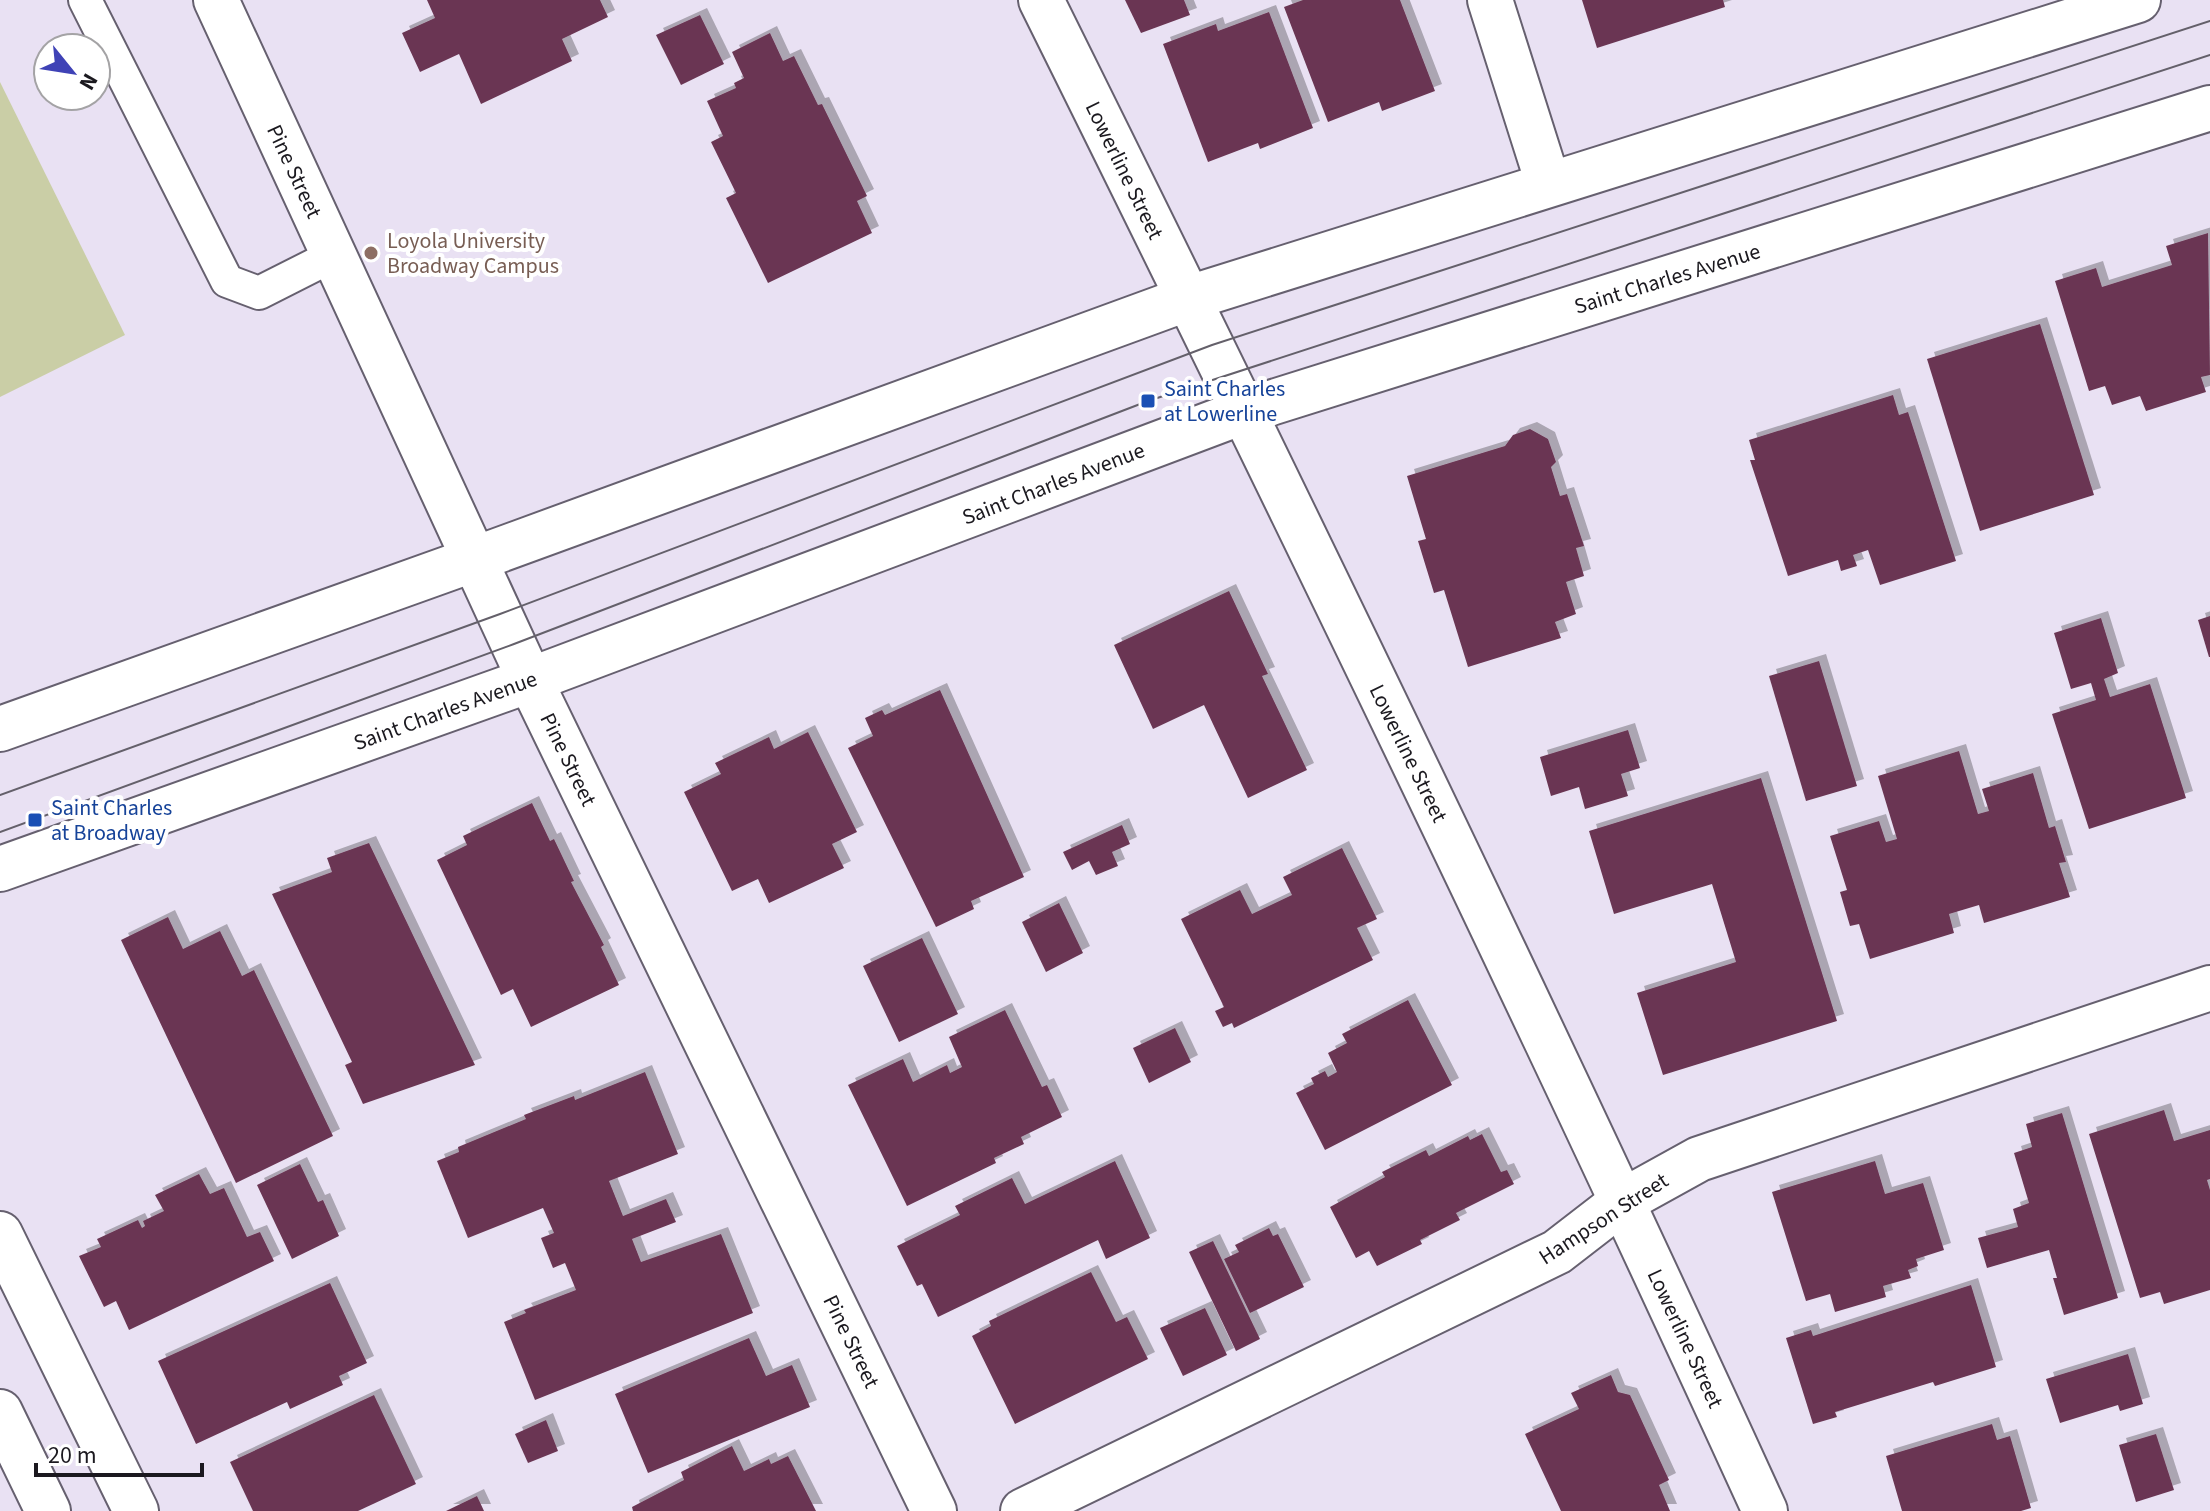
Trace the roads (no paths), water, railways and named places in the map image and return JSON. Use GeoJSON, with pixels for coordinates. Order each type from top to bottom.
{"type":"FeatureCollection","features":[{"type":"Feature","properties":{"kind":"street","name":"Pine Street"},"geometry":{"type":"LineString","coordinates":[[216,0],[530,680],[934,1511]]}},
{"type":"Feature","properties":{"kind":"street","name":"Lowerline Street"},"geometry":{"type":"LineString","coordinates":[[1041,0],[1245,411],[1623,1201],[1765,1511]]}},
{"type":"Feature","properties":{"kind":"street"},"geometry":{"type":"LineString","coordinates":[[1490,0],[1548,183]]}},
{"type":"Feature","properties":{"kind":"street"},"geometry":{"type":"LineString","coordinates":[[0,729],[1189,298],[2138,0]]}},
{"type":"Feature","properties":{"kind":"street","name":"Saint Charles Avenue"},"geometry":{"type":"LineString","coordinates":[[0,869],[530,680],[1245,411],[2210,108]]}},
{"type":"Feature","properties":{"kind":"street","name":"Hampson Street"},"geometry":{"type":"LineString","coordinates":[[1023,1511],[1557,1252],[1623,1201],[1699,1159],[2210,988]]}},
{"type":"Feature","properties":{"kind":"street"},"geometry":{"type":"LineString","coordinates":[[0,1234],[136,1511]]}},
{"type":"Feature","properties":{"kind":"street"},"geometry":{"type":"LineString","coordinates":[[0,1412],[48,1511]]}},
{"type":"Feature","properties":{"kind":"lane"},"geometry":{"type":"LineString","coordinates":[[85,0],[227,281],[259,293],[334,255]]}},
{"type":"Feature","properties":{"kind":"tram line"},"geometry":{"type":"LineString","coordinates":[[0,795],[500,614],[1212,345],[2210,21]]}},
{"type":"Feature","properties":{"kind":"tram line"},"geometry":{"type":"LineString","coordinates":[[0,832],[514,644],[1148,401],[2210,55]]}},
{"type":"Feature","properties":{"kind":"place","name":"Loyola University Broadway Campus"},"geometry":{"type":"Point","coordinates":[371,253]}},
{"type":"Feature","properties":{"kind":"place","name":"Saint Charles at Lowerline"},"geometry":{"type":"Point","coordinates":[1148,401]}},
{"type":"Feature","properties":{"kind":"place","name":"Saint Charles at Broadway"},"geometry":{"type":"Point","coordinates":[35,820]}}]}
